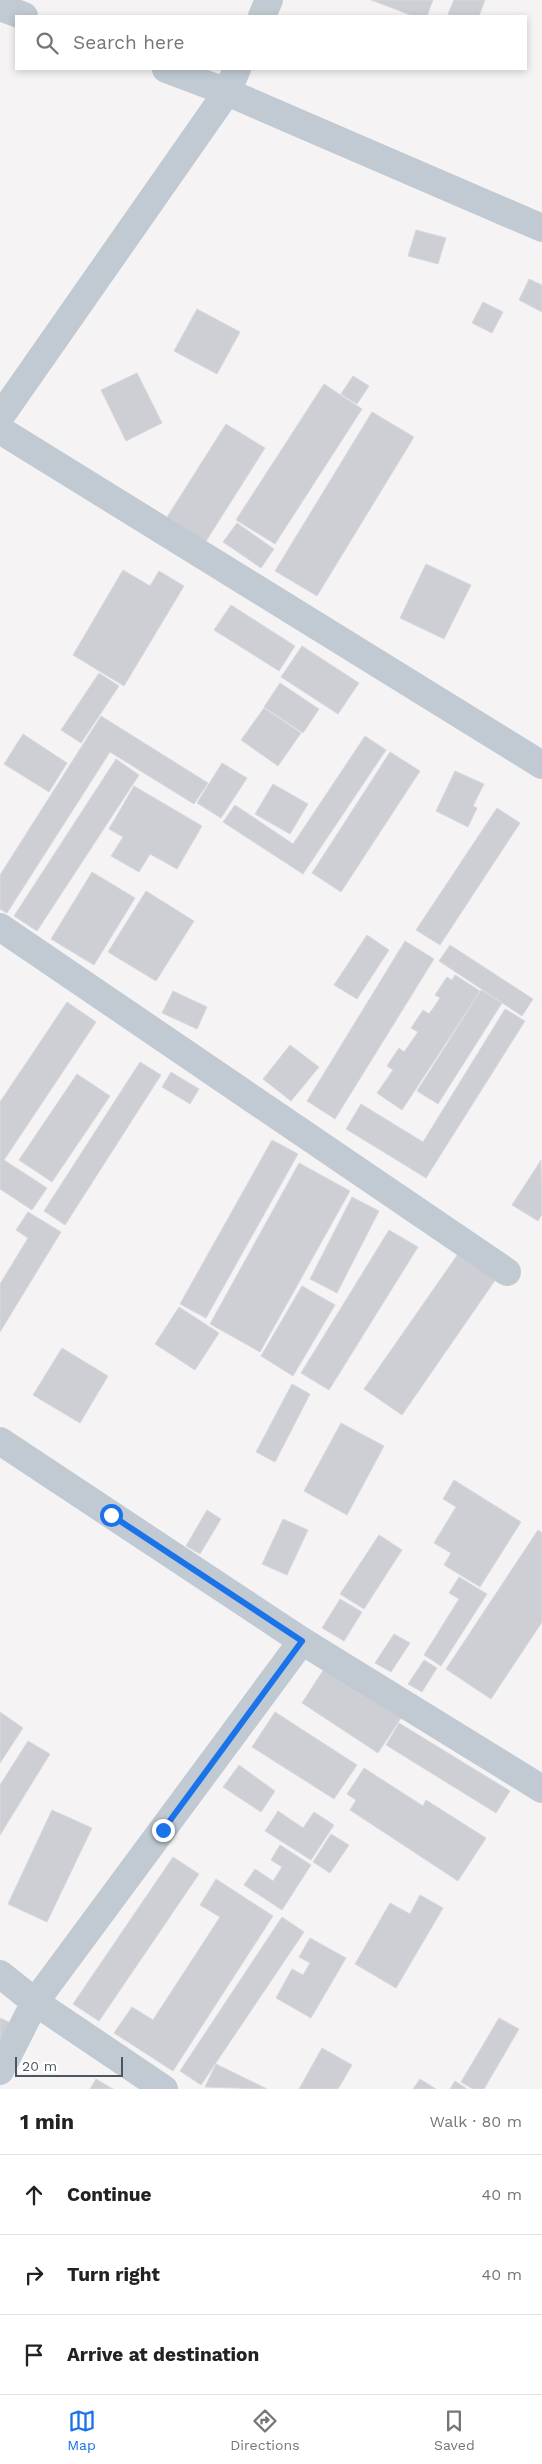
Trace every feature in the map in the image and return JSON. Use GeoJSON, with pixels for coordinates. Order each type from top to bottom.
{"type":"FeatureCollection","features":[{"type":"Feature","properties":{"kind":"street"},"geometry":{"type":"LineString","coordinates":[[262,15],[269,0]]}},
{"type":"Feature","properties":{"kind":"street"},"geometry":{"type":"LineString","coordinates":[[0,7],[21,15]]}},
{"type":"Feature","properties":{"kind":"street"},"geometry":{"type":"LineString","coordinates":[[172,70],[232,80],[542,228]]}},
{"type":"Feature","properties":{"kind":"street"},"geometry":{"type":"LineString","coordinates":[[0,417],[232,80]]}},
{"type":"Feature","properties":{"kind":"street"},"geometry":{"type":"LineString","coordinates":[[0,430],[542,765]]}},
{"type":"Feature","properties":{"kind":"street"},"geometry":{"type":"LineString","coordinates":[[0,927],[507,1272]]}},
{"type":"Feature","properties":{"kind":"street"},"geometry":{"type":"LineString","coordinates":[[0,1441],[302,1641],[542,1789]]}},
{"type":"Feature","properties":{"kind":"street"},"geometry":{"type":"LineString","coordinates":[[0,2071],[35,2002],[302,1641]]}},
{"type":"Feature","properties":{"kind":"street"},"geometry":{"type":"LineString","coordinates":[[0,1974],[35,2002],[164,2089]]}},
{"type":"Feature","properties":{"kind":"building"},"geometry":{"type":"Polygon","coordinates":[[[371,0],[433,0],[427,15],[410,15],[371,0]]]}},
{"type":"Feature","properties":{"kind":"building"},"geometry":{"type":"Polygon","coordinates":[[[454,0],[485,0],[479,15],[448,14],[454,0]]]}},
{"type":"Feature","properties":{"kind":"building"},"geometry":{"type":"Polygon","coordinates":[[[416,230],[446,238],[438,264],[408,256],[416,230]]]}},
{"type":"Feature","properties":{"kind":"building"},"geometry":{"type":"Polygon","coordinates":[[[529,279],[542,285],[542,312],[519,300],[529,279]]]}},
{"type":"Feature","properties":{"kind":"building"},"geometry":{"type":"Polygon","coordinates":[[[483,302],[503,312],[492,333],[472,323],[483,302]]]}},
{"type":"Feature","properties":{"kind":"building"},"geometry":{"type":"Polygon","coordinates":[[[197,309],[240,332],[217,374],[174,351],[197,309]]]}},
{"type":"Feature","properties":{"kind":"building"},"geometry":{"type":"Polygon","coordinates":[[[137,373],[162,423],[126,441],[101,390],[137,373]]]}},
{"type":"Feature","properties":{"kind":"building"},"geometry":{"type":"Polygon","coordinates":[[[353,376],[369,386],[357,404],[341,394],[353,376]]]}},
{"type":"Feature","properties":{"kind":"building"},"geometry":{"type":"Polygon","coordinates":[[[324,384],[362,409],[275,544],[236,520],[324,384]]]}},
{"type":"Feature","properties":{"kind":"building"},"geometry":{"type":"Polygon","coordinates":[[[372,412],[414,437],[317,596],[275,571],[372,412]]]}},
{"type":"Feature","properties":{"kind":"building"},"geometry":{"type":"Polygon","coordinates":[[[226,424],[265,448],[203,546],[164,522],[226,424]]]}},
{"type":"Feature","properties":{"kind":"building"},"geometry":{"type":"Polygon","coordinates":[[[237,523],[274,549],[261,568],[223,542],[237,523]]]}},
{"type":"Feature","properties":{"kind":"building"},"geometry":{"type":"Polygon","coordinates":[[[426,564],[471,585],[444,639],[400,618],[426,564]]]}},
{"type":"Feature","properties":{"kind":"building"},"geometry":{"type":"Polygon","coordinates":[[[123,570],[150,586],[159,571],[184,586],[124,686],[73,655],[123,570]]]}},
{"type":"Feature","properties":{"kind":"building"},"geometry":{"type":"Polygon","coordinates":[[[231,605],[295,646],[279,671],[214,630],[231,605]]]}},
{"type":"Feature","properties":{"kind":"building"},"geometry":{"type":"Polygon","coordinates":[[[302,646],[359,683],[338,714],[281,677],[302,646]]]}},
{"type":"Feature","properties":{"kind":"building"},"geometry":{"type":"Polygon","coordinates":[[[99,673],[119,686],[81,743],[61,730],[99,673]]]}},
{"type":"Feature","properties":{"kind":"building"},"geometry":{"type":"Polygon","coordinates":[[[280,683],[319,709],[303,733],[264,707],[280,683]]]}},
{"type":"Feature","properties":{"kind":"building"},"geometry":{"type":"Polygon","coordinates":[[[264,708],[301,733],[278,766],[241,740],[264,708]]]}},
{"type":"Feature","properties":{"kind":"building"},"geometry":{"type":"Polygon","coordinates":[[[101,716],[208,783],[194,804],[110,752],[7,913],[0,909],[0,875],[101,716]]]}},
{"type":"Feature","properties":{"kind":"building"},"geometry":{"type":"Polygon","coordinates":[[[23,734],[67,763],[49,792],[4,764],[23,734]]]}},
{"type":"Feature","properties":{"kind":"building"},"geometry":{"type":"Polygon","coordinates":[[[365,736],[386,750],[303,874],[223,822],[235,805],[293,844],[365,736]]]}},
{"type":"Feature","properties":{"kind":"building"},"geometry":{"type":"Polygon","coordinates":[[[390,752],[420,771],[341,892],[312,873],[390,752]]]}},
{"type":"Feature","properties":{"kind":"building"},"geometry":{"type":"Polygon","coordinates":[[[116,759],[139,775],[37,931],[14,916],[116,759]]]}},
{"type":"Feature","properties":{"kind":"building"},"geometry":{"type":"Polygon","coordinates":[[[222,763],[247,778],[221,818],[197,803],[222,763]]]}},
{"type":"Feature","properties":{"kind":"building"},"geometry":{"type":"Polygon","coordinates":[[[455,771],[484,784],[473,806],[477,808],[468,827],[436,811],[455,771]]]}},
{"type":"Feature","properties":{"kind":"building"},"geometry":{"type":"Polygon","coordinates":[[[273,784],[308,804],[290,834],[255,814],[273,784]]]}},
{"type":"Feature","properties":{"kind":"building"},"geometry":{"type":"Polygon","coordinates":[[[134,786],[202,826],[177,869],[150,854],[139,872],[111,856],[123,837],[109,829],[134,786]]]}},
{"type":"Feature","properties":{"kind":"building"},"geometry":{"type":"Polygon","coordinates":[[[497,808],[520,823],[440,945],[416,930],[497,808]]]}},
{"type":"Feature","properties":{"kind":"building"},"geometry":{"type":"Polygon","coordinates":[[[92,872],[135,898],[94,965],[51,939],[92,872]]]}},
{"type":"Feature","properties":{"kind":"building"},"geometry":{"type":"Polygon","coordinates":[[[146,891],[194,921],[156,981],[108,952],[146,891]]]}},
{"type":"Feature","properties":{"kind":"building"},"geometry":{"type":"Polygon","coordinates":[[[367,935],[389,950],[357,999],[334,985],[367,935]]]}},
{"type":"Feature","properties":{"kind":"building"},"geometry":{"type":"Polygon","coordinates":[[[405,941],[434,959],[335,1119],[307,1101],[405,941]]]}},
{"type":"Feature","properties":{"kind":"building"},"geometry":{"type":"Polygon","coordinates":[[[450,945],[533,999],[522,1016],[439,961],[450,945]]]}},
{"type":"Feature","properties":{"kind":"building"},"geometry":{"type":"Polygon","coordinates":[[[455,975],[480,991],[402,1110],[377,1093],[393,1070],[387,1066],[399,1048],[404,1052],[418,1032],[411,1028],[423,1010],[429,1014],[440,998],[435,995],[447,977],[452,980],[455,975]]]}},
{"type":"Feature","properties":{"kind":"building"},"geometry":{"type":"Polygon","coordinates":[[[481,990],[502,1003],[438,1104],[417,1091],[481,990]]]}},
{"type":"Feature","properties":{"kind":"building"},"geometry":{"type":"Polygon","coordinates":[[[173,991],[207,1007],[197,1029],[162,1013],[173,991]]]}},
{"type":"Feature","properties":{"kind":"building"},"geometry":{"type":"Polygon","coordinates":[[[67,1002],[96,1022],[4,1160],[47,1188],[32,1210],[0,1189],[0,1102],[67,1002]]]}},
{"type":"Feature","properties":{"kind":"building"},"geometry":{"type":"Polygon","coordinates":[[[505,1009],[525,1021],[426,1178],[346,1129],[361,1104],[423,1142],[505,1009]]]}},
{"type":"Feature","properties":{"kind":"building"},"geometry":{"type":"Polygon","coordinates":[[[290,1045],[319,1067],[291,1101],[263,1079],[290,1045]]]}},
{"type":"Feature","properties":{"kind":"building"},"geometry":{"type":"Polygon","coordinates":[[[140,1062],[161,1075],[65,1225],[44,1211],[140,1062]]]}},
{"type":"Feature","properties":{"kind":"building"},"geometry":{"type":"Polygon","coordinates":[[[171,1072],[199,1089],[190,1104],[162,1087],[171,1072]]]}},
{"type":"Feature","properties":{"kind":"building"},"geometry":{"type":"Polygon","coordinates":[[[77,1074],[110,1096],[52,1182],[19,1160],[77,1074]]]}},
{"type":"Feature","properties":{"kind":"building"},"geometry":{"type":"Polygon","coordinates":[[[272,1140],[298,1154],[206,1318],[180,1304],[272,1140]]]}},
{"type":"Feature","properties":{"kind":"building"},"geometry":{"type":"Polygon","coordinates":[[[541,1160],[542,1214],[538,1221],[512,1205],[541,1160]]]}},
{"type":"Feature","properties":{"kind":"building"},"geometry":{"type":"Polygon","coordinates":[[[299,1163],[350,1191],[260,1352],[210,1324],[299,1163]]]}},
{"type":"Feature","properties":{"kind":"building"},"geometry":{"type":"Polygon","coordinates":[[[352,1197],[379,1211],[337,1293],[310,1279],[352,1197]]]}},
{"type":"Feature","properties":{"kind":"building"},"geometry":{"type":"Polygon","coordinates":[[[28,1212],[61,1232],[0,1332],[0,1284],[28,1238],[16,1230],[28,1212]]]}},
{"type":"Feature","properties":{"kind":"building"},"geometry":{"type":"Polygon","coordinates":[[[389,1230],[418,1247],[329,1390],[301,1373],[389,1230]]]}},
{"type":"Feature","properties":{"kind":"building"},"geometry":{"type":"Polygon","coordinates":[[[458,1254],[496,1279],[402,1415],[364,1389],[458,1254]]]}},
{"type":"Feature","properties":{"kind":"building"},"geometry":{"type":"Polygon","coordinates":[[[302,1286],[335,1305],[293,1376],[261,1356],[302,1286]]]}},
{"type":"Feature","properties":{"kind":"building"},"geometry":{"type":"Polygon","coordinates":[[[179,1307],[219,1333],[195,1370],[155,1344],[179,1307]]]}},
{"type":"Feature","properties":{"kind":"building"},"geometry":{"type":"Polygon","coordinates":[[[62,1348],[108,1376],[80,1423],[33,1395],[62,1348]]]}},
{"type":"Feature","properties":{"kind":"building"},"geometry":{"type":"Polygon","coordinates":[[[292,1384],[310,1394],[275,1462],[256,1452],[292,1384]]]}},
{"type":"Feature","properties":{"kind":"building"},"geometry":{"type":"Polygon","coordinates":[[[341,1423],[384,1446],[347,1515],[304,1491],[341,1423]]]}},
{"type":"Feature","properties":{"kind":"building"},"geometry":{"type":"Polygon","coordinates":[[[454,1480],[521,1522],[480,1587],[444,1565],[451,1553],[434,1543],[456,1507],[443,1499],[454,1480]]]}},
{"type":"Feature","properties":{"kind":"building"},"geometry":{"type":"Polygon","coordinates":[[[207,1510],[221,1519],[200,1554],[186,1546],[207,1510]]]}},
{"type":"Feature","properties":{"kind":"building"},"geometry":{"type":"Polygon","coordinates":[[[283,1519],[308,1530],[287,1575],[262,1564],[283,1519]]]}},
{"type":"Feature","properties":{"kind":"building"},"geometry":{"type":"Polygon","coordinates":[[[538,1530],[542,1533],[542,1622],[491,1699],[446,1669],[538,1530]]]}},
{"type":"Feature","properties":{"kind":"building"},"geometry":{"type":"Polygon","coordinates":[[[379,1535],[402,1550],[364,1609],[340,1594],[379,1535]]]}},
{"type":"Feature","properties":{"kind":"building"},"geometry":{"type":"Polygon","coordinates":[[[459,1577],[487,1594],[441,1666],[424,1655],[459,1599],[449,1593],[459,1577]]]}},
{"type":"Feature","properties":{"kind":"building"},"geometry":{"type":"Polygon","coordinates":[[[340,1599],[362,1612],[344,1641],[322,1628],[340,1599]]]}},
{"type":"Feature","properties":{"kind":"building"},"geometry":{"type":"Polygon","coordinates":[[[394,1634],[410,1643],[391,1672],[375,1663],[394,1634]]]}},
{"type":"Feature","properties":{"kind":"building"},"geometry":{"type":"Polygon","coordinates":[[[424,1660],[437,1668],[422,1692],[408,1684],[424,1660]]]}},
{"type":"Feature","properties":{"kind":"building"},"geometry":{"type":"Polygon","coordinates":[[[324,1669],[401,1718],[378,1753],[302,1703],[324,1669]]]}},
{"type":"Feature","properties":{"kind":"building"},"geometry":{"type":"Polygon","coordinates":[[[0,1712],[23,1728],[0,1763],[0,1712]]]}},
{"type":"Feature","properties":{"kind":"building"},"geometry":{"type":"Polygon","coordinates":[[[275,1712],[357,1765],[334,1799],[252,1747],[275,1712]]]}},
{"type":"Feature","properties":{"kind":"building"},"geometry":{"type":"Polygon","coordinates":[[[399,1723],[510,1791],[496,1813],[386,1745],[399,1723]]]}},
{"type":"Feature","properties":{"kind":"building"},"geometry":{"type":"Polygon","coordinates":[[[28,1741],[50,1754],[0,1835],[0,1785],[28,1741]]]}},
{"type":"Feature","properties":{"kind":"building"},"geometry":{"type":"Polygon","coordinates":[[[239,1765],[275,1791],[261,1812],[223,1787],[239,1765]]]}},
{"type":"Feature","properties":{"kind":"building"},"geometry":{"type":"Polygon","coordinates":[[[364,1768],[423,1806],[426,1800],[486,1838],[458,1881],[350,1810],[356,1800],[347,1794],[364,1768]]]}},
{"type":"Feature","properties":{"kind":"building"},"geometry":{"type":"Polygon","coordinates":[[[52,1810],[92,1828],[47,1922],[8,1904],[52,1810]]]}},
{"type":"Feature","properties":{"kind":"building"},"geometry":{"type":"Polygon","coordinates":[[[278,1811],[303,1828],[314,1812],[334,1825],[311,1860],[265,1831],[278,1811]]]}},
{"type":"Feature","properties":{"kind":"building"},"geometry":{"type":"Polygon","coordinates":[[[331,1834],[349,1845],[330,1873],[313,1862],[331,1834]]]}},
{"type":"Feature","properties":{"kind":"building"},"geometry":{"type":"Polygon","coordinates":[[[280,1845],[311,1865],[282,1910],[244,1885],[255,1869],[273,1881],[282,1867],[271,1860],[280,1845]]]}},
{"type":"Feature","properties":{"kind":"building"},"geometry":{"type":"Polygon","coordinates":[[[173,1857],[199,1874],[99,2021],[73,2004],[173,1857]]]}},
{"type":"Feature","properties":{"kind":"building"},"geometry":{"type":"Polygon","coordinates":[[[216,1879],[273,1916],[173,2071],[114,2033],[132,2007],[153,2020],[220,1917],[200,1905],[216,1879]]]}},
{"type":"Feature","properties":{"kind":"building"},"geometry":{"type":"Polygon","coordinates":[[[420,1895],[443,1908],[396,1988],[355,1964],[390,1903],[410,1914],[420,1895]]]}},
{"type":"Feature","properties":{"kind":"building"},"geometry":{"type":"Polygon","coordinates":[[[282,1917],[304,1932],[201,2085],[180,2071],[282,1917]]]}},
{"type":"Feature","properties":{"kind":"building"},"geometry":{"type":"Polygon","coordinates":[[[310,1938],[346,1958],[311,2018],[276,1998],[292,1969],[303,1975],[310,1963],[299,1957],[310,1938]]]}},
{"type":"Feature","properties":{"kind":"building"},"geometry":{"type":"Polygon","coordinates":[[[0,2018],[13,2024],[0,2050],[0,2018]]]}},
{"type":"Feature","properties":{"kind":"building"},"geometry":{"type":"Polygon","coordinates":[[[499,2018],[519,2029],[484,2089],[473,2089],[461,2082],[499,2018]]]}},
{"type":"Feature","properties":{"kind":"building"},"geometry":{"type":"Polygon","coordinates":[[[322,2048],[352,2065],[338,2089],[299,2089],[322,2048]]]}},
{"type":"Feature","properties":{"kind":"building"},"geometry":{"type":"Polygon","coordinates":[[[216,2064],[267,2089],[205,2087],[216,2064]]]}},
{"type":"Feature","properties":{"kind":"building"},"geometry":{"type":"Polygon","coordinates":[[[96,2079],[113,2089],[90,2089],[96,2079]]]}},
{"type":"Feature","properties":{"kind":"building"},"geometry":{"type":"Polygon","coordinates":[[[420,2079],[436,2089],[413,2089],[420,2079]]]}},
{"type":"Feature","properties":{"kind":"building"},"geometry":{"type":"Polygon","coordinates":[[[455,2081],[467,2089],[450,2089],[455,2081]]]}},
{"type":"Feature","properties":{"kind":"route"},"geometry":{"type":"LineString","coordinates":[[111,1515],[302,1641],[163,1830]]}}]}
